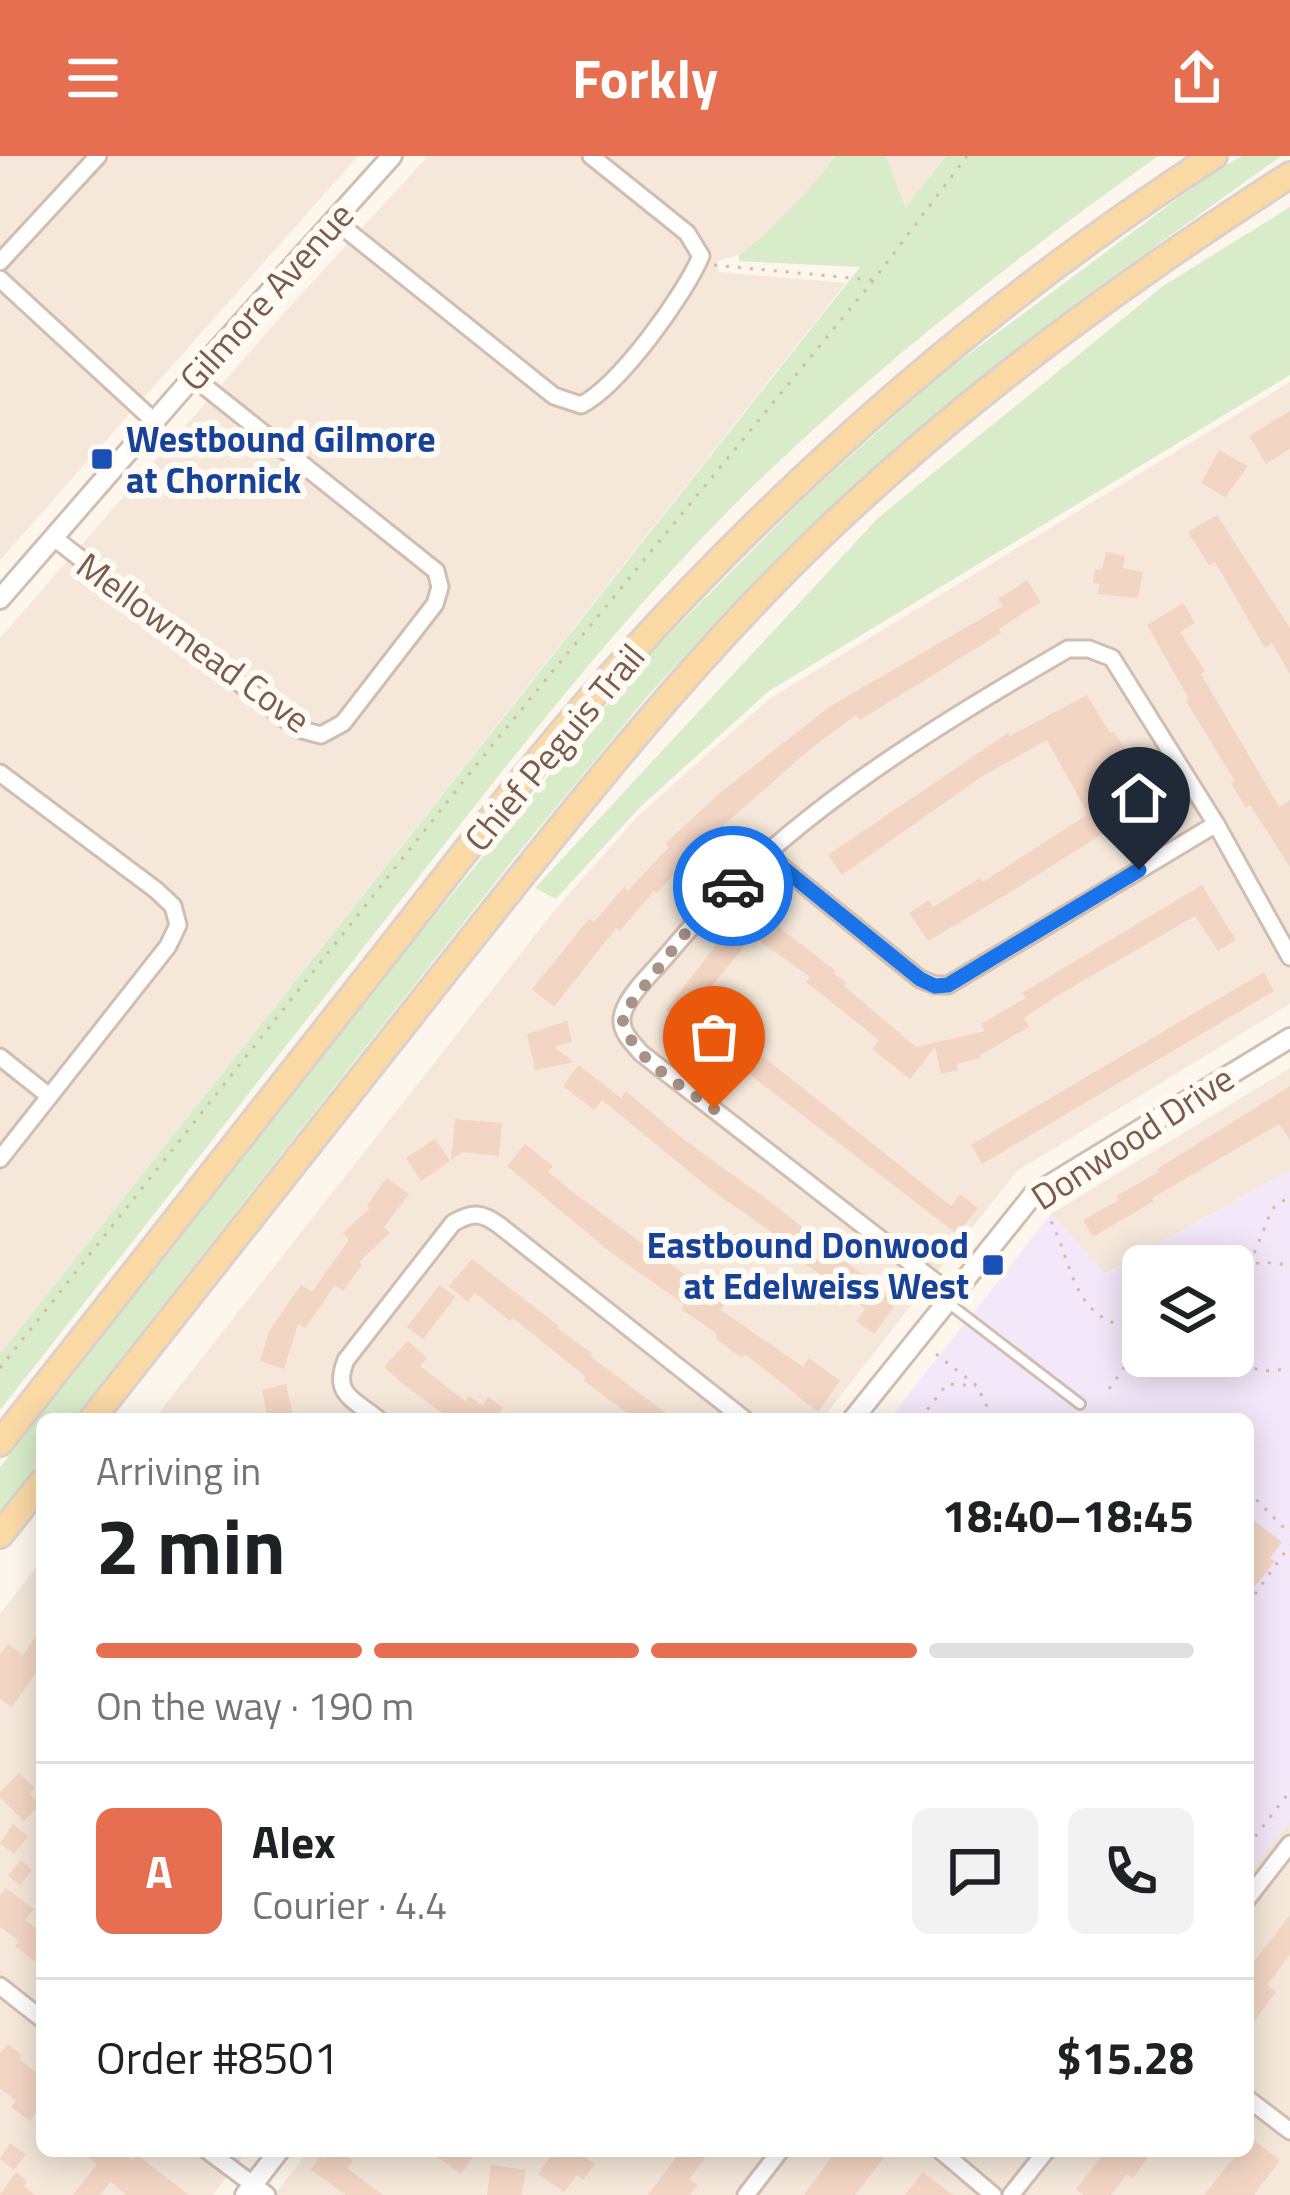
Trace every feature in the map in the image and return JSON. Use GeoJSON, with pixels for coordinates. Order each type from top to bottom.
{"type":"FeatureCollection","features":[{"type":"Feature","properties":{"kind":"main road","name":"Chief Peguis Trail"},"geometry":{"type":"LineString","coordinates":[[0,1443],[514,790],[620,665],[840,445],[1003,306],[1214,156]]}},
{"type":"Feature","properties":{"kind":"main road","name":"Chief Peguis Trail"},"geometry":{"type":"LineString","coordinates":[[97,1413],[547,843],[728,631],[823,533],[1036,350],[1151,266],[1290,175]]}},
{"type":"Feature","properties":{"kind":"main road"},"geometry":{"type":"LineString","coordinates":[[0,1535],[36,1490]]}},
{"type":"Feature","properties":{"kind":"street"},"geometry":{"type":"LineString","coordinates":[[0,262],[98,156]]}},
{"type":"Feature","properties":{"kind":"street","name":"Gilmore Avenue"},"geometry":{"type":"LineString","coordinates":[[0,599],[8,575],[53,537],[392,156]]}},
{"type":"Feature","properties":{"kind":"street"},"geometry":{"type":"LineString","coordinates":[[334,220],[554,396],[581,405],[602,394],[690,282],[701,256],[687,233],[591,156]]}},
{"type":"Feature","properties":{"kind":"street"},"geometry":{"type":"LineString","coordinates":[[0,279],[155,422]]}},
{"type":"Feature","properties":{"kind":"street","name":"Mellowmead Cove"},"geometry":{"type":"LineString","coordinates":[[53,537],[298,729],[321,735],[343,723],[435,604],[440,586],[436,572],[193,376]]}},
{"type":"Feature","properties":{"kind":"street"},"geometry":{"type":"LineString","coordinates":[[948,1298],[641,1052],[623,1032],[622,1015],[634,995],[691,926],[766,854],[868,772],[1068,649],[1089,650],[1112,658],[1216,824],[1290,957]]}},
{"type":"Feature","properties":{"kind":"street"},"geometry":{"type":"LineString","coordinates":[[0,773],[156,890],[173,906],[178,925],[168,946],[0,1159]]}},
{"type":"Feature","properties":{"kind":"street"},"geometry":{"type":"LineString","coordinates":[[766,854],[920,979],[935,986],[948,985],[1216,824]]}},
{"type":"Feature","properties":{"kind":"street","name":"Donwood Drive"},"geometry":{"type":"LineString","coordinates":[[858,1413],[1034,1195],[1290,1038]]}},
{"type":"Feature","properties":{"kind":"street"},"geometry":{"type":"LineString","coordinates":[[0,1057],[49,1096]]}},
{"type":"Feature","properties":{"kind":"street"},"geometry":{"type":"LineString","coordinates":[[370,1413],[344,1392],[339,1378],[346,1360],[453,1223],[470,1213],[485,1215],[499,1225],[736,1413]]}},
{"type":"Feature","properties":{"kind":"street"},"geometry":{"type":"LineString","coordinates":[[1254,1890],[1290,1844]]}},
{"type":"Feature","properties":{"kind":"street"},"geometry":{"type":"LineString","coordinates":[[0,1986],[36,2014]]}},
{"type":"Feature","properties":{"kind":"street"},"geometry":{"type":"LineString","coordinates":[[1254,2104],[1290,2132]]}},
{"type":"Feature","properties":{"kind":"street"},"geometry":{"type":"LineString","coordinates":[[215,2157],[255,2191],[275,2157]]}},
{"type":"Feature","properties":{"kind":"street"},"geometry":{"type":"LineString","coordinates":[[746,2195],[776,2157]]}},
{"type":"Feature","properties":{"kind":"street"},"geometry":{"type":"LineString","coordinates":[[947,2157],[993,2195]]}},
{"type":"Feature","properties":{"kind":"street"},"geometry":{"type":"LineString","coordinates":[[1010,2195],[1041,2157]]}},
{"type":"Feature","properties":{"kind":"lane"},"geometry":{"type":"LineString","coordinates":[[948,1298],[1080,1404]]}},
{"type":"Feature","properties":{"kind":"path"},"geometry":{"type":"LineString","coordinates":[[0,1368],[476,765],[874,280],[967,156]]}},
{"type":"Feature","properties":{"kind":"path"},"geometry":{"type":"LineString","coordinates":[[701,256],[714,265],[874,280]]}},
{"type":"Feature","properties":{"kind":"path"},"geometry":{"type":"LineString","coordinates":[[1034,1195],[1055,1227],[1069,1274],[1083,1300],[1106,1319],[1122,1325]]}},
{"type":"Feature","properties":{"kind":"path"},"geometry":{"type":"LineString","coordinates":[[1254,1254],[1272,1209],[1290,1196]]}},
{"type":"Feature","properties":{"kind":"path"},"geometry":{"type":"LineString","coordinates":[[1254,1264],[1290,1264]]}},
{"type":"Feature","properties":{"kind":"path"},"geometry":{"type":"LineString","coordinates":[[936,1354],[977,1386],[990,1413]]}},
{"type":"Feature","properties":{"kind":"path"},"geometry":{"type":"LineString","coordinates":[[1254,1368],[1290,1369]]}},
{"type":"Feature","properties":{"kind":"path"},"geometry":{"type":"LineString","coordinates":[[1109,1390],[1122,1371]]}},
{"type":"Feature","properties":{"kind":"path"},"geometry":{"type":"LineString","coordinates":[[925,1413],[947,1384],[977,1386]]}},
{"type":"Feature","properties":{"kind":"path"},"geometry":{"type":"LineString","coordinates":[[1254,1496],[1290,1534]]}},
{"type":"Feature","properties":{"kind":"path"},"geometry":{"type":"LineString","coordinates":[[1254,1596],[1290,1545]]}},
{"type":"Feature","properties":{"kind":"path"},"geometry":{"type":"LineString","coordinates":[[1254,1838],[1290,1790]]}},
{"type":"Feature","properties":{"kind":"shaded area"},"geometry":{"type":"Polygon","coordinates":[[[0,156],[358,156],[0,560],[0,156]]]}},
{"type":"Feature","properties":{"kind":"shaded area"},"geometry":{"type":"Polygon","coordinates":[[[428,156],[835,156],[795,208],[739,255],[718,261],[718,272],[846,283],[0,1354],[0,638],[428,156]]]}},
{"type":"Feature","properties":{"kind":"shaded area"},"geometry":{"type":"Polygon","coordinates":[[[886,156],[946,156],[904,209],[886,156]]]}},
{"type":"Feature","properties":{"kind":"shaded area"},"geometry":{"type":"Polygon","coordinates":[[[1290,382],[1290,1004],[1017,1171],[827,1413],[159,1413],[554,911],[636,818],[769,699],[1290,382]]]}},
{"type":"Feature","properties":{"kind":"shaded area"},"geometry":{"type":"Polygon","coordinates":[[[1290,1068],[1290,1170],[1157,1245],[1122,1245],[1122,1264],[1105,1274],[1051,1214],[1290,1068]]]}},
{"type":"Feature","properties":{"kind":"shaded area"},"geometry":{"type":"Polygon","coordinates":[[[1290,1170],[1290,1821],[1254,1866],[1254,1413],[894,1413],[1051,1214],[1106,1274],[1122,1265],[1122,1377],[1254,1377],[1254,1245],[1157,1245],[1290,1170]]]}},
{"type":"Feature","properties":{"kind":"shaded area"},"geometry":{"type":"Polygon","coordinates":[[[36,1568],[36,2157],[242,2157],[213,2195],[0,2195],[0,1614],[36,1568]]]}},
{"type":"Feature","properties":{"kind":"shaded area"},"geometry":{"type":"Polygon","coordinates":[[[1290,1821],[1290,2195],[274,2195],[304,2157],[1254,2157],[1254,1866],[1290,1821]]]}},
{"type":"Feature","properties":{"kind":"green space"},"geometry":{"type":"Polygon","coordinates":[[[835,156],[886,156],[905,208],[946,156],[1158,156],[1016,261],[878,373],[790,451],[686,555],[541,723],[0,1410],[0,1354],[860,267],[739,261],[739,255],[791,209],[835,156]]]}},
{"type":"Feature","properties":{"kind":"green space"},"geometry":{"type":"Polygon","coordinates":[[[1242,156],[1281,156],[1076,303],[914,436],[744,593],[651,692],[516,856],[78,1413],[43,1413],[419,935],[640,664],[807,495],[941,375],[1212,173],[1242,156]]]}},
{"type":"Feature","properties":{"kind":"green space"},"geometry":{"type":"Polygon","coordinates":[[[1290,207],[1290,375],[769,691],[640,807],[556,899],[535,888],[878,518],[1163,286],[1290,207]]]}},
{"type":"Feature","properties":{"kind":"green space"},"geometry":{"type":"Polygon","coordinates":[[[36,1421],[36,1466],[0,1512],[0,1467],[36,1421]]]}},
{"type":"Feature","properties":{"kind":"building"},"geometry":{"type":"Polygon","coordinates":[[[1290,411],[1290,449],[1266,464],[1249,436],[1290,411]]]}},
{"type":"Feature","properties":{"kind":"building"},"geometry":{"type":"Polygon","coordinates":[[[1219,450],[1248,466],[1225,497],[1201,483],[1219,450]]]}},
{"type":"Feature","properties":{"kind":"building"},"geometry":{"type":"Polygon","coordinates":[[[1217,515],[1290,628],[1290,674],[1272,643],[1265,648],[1215,562],[1209,565],[1188,532],[1217,515]]]}},
{"type":"Feature","properties":{"kind":"building"},"geometry":{"type":"Polygon","coordinates":[[[1106,552],[1125,556],[1123,568],[1143,572],[1138,598],[1098,594],[1100,584],[1093,583],[1095,569],[1102,570],[1106,552]]]}},
{"type":"Feature","properties":{"kind":"building"},"geometry":{"type":"Polygon","coordinates":[[[1027,580],[1041,602],[999,629],[1001,633],[860,720],[856,715],[809,750],[674,869],[677,872],[620,931],[616,928],[554,1007],[532,989],[589,919],[594,922],[624,887],[628,891],[669,847],[666,843],[721,792],[829,707],[1003,606],[998,599],[1027,580]]]}},
{"type":"Feature","properties":{"kind":"building"},"geometry":{"type":"Polygon","coordinates":[[[1183,603],[1195,623],[1180,632],[1205,671],[1201,674],[1279,807],[1290,800],[1290,867],[1231,783],[1235,781],[1147,625],[1183,603]]]}},
{"type":"Feature","properties":{"kind":"building"},"geometry":{"type":"Polygon","coordinates":[[[1087,695],[1110,733],[1114,731],[1153,802],[1009,893],[928,941],[909,913],[929,900],[933,907],[980,878],[983,882],[1088,814],[1047,740],[981,777],[842,875],[828,855],[1008,733],[1087,695]]]}},
{"type":"Feature","properties":{"kind":"building"},"geometry":{"type":"Polygon","coordinates":[[[1202,885],[1236,940],[1218,951],[1195,916],[1062,993],[1024,1018],[1029,1027],[981,1058],[957,1064],[958,1070],[941,1074],[935,1047],[910,1079],[872,1049],[879,1040],[806,982],[810,977],[753,936],[697,1004],[951,1206],[960,1194],[978,1208],[957,1234],[666,1010],[723,936],[728,941],[753,908],[835,970],[847,983],[844,986],[916,1047],[985,1031],[981,1024],[1026,998],[1022,993],[1202,885]]]}},
{"type":"Feature","properties":{"kind":"building"},"geometry":{"type":"Polygon","coordinates":[[[1264,972],[1274,991],[982,1164],[971,1145],[1264,972]]]}},
{"type":"Feature","properties":{"kind":"building"},"geometry":{"type":"Polygon","coordinates":[[[567,1021],[572,1042],[554,1047],[574,1062],[535,1070],[527,1034],[567,1021]]]}},
{"type":"Feature","properties":{"kind":"building"},"geometry":{"type":"Polygon","coordinates":[[[579,1065],[621,1098],[626,1091],[897,1302],[874,1334],[856,1321],[865,1309],[785,1248],[788,1244],[709,1188],[602,1100],[594,1110],[563,1086],[579,1065]]]}},
{"type":"Feature","properties":{"kind":"building"},"geometry":{"type":"Polygon","coordinates":[[[1290,1086],[1290,1140],[1279,1124],[1093,1237],[1083,1220],[1290,1086]]]}},
{"type":"Feature","properties":{"kind":"building"},"geometry":{"type":"Polygon","coordinates":[[[455,1119],[502,1123],[499,1156],[463,1152],[451,1160],[455,1119]]]}},
{"type":"Feature","properties":{"kind":"building"},"geometry":{"type":"Polygon","coordinates":[[[435,1139],[450,1161],[421,1181],[406,1158],[435,1139]]]}},
{"type":"Feature","properties":{"kind":"building"},"geometry":{"type":"Polygon","coordinates":[[[525,1144],[553,1166],[548,1172],[579,1197],[725,1304],[721,1310],[803,1367],[809,1358],[840,1381],[818,1412],[745,1354],[742,1358],[715,1338],[717,1334],[681,1309],[684,1304],[614,1255],[507,1166],[525,1144]]]}},
{"type":"Feature","properties":{"kind":"building"},"geometry":{"type":"Polygon","coordinates":[[[387,1178],[409,1194],[384,1227],[390,1233],[359,1262],[362,1265],[343,1291],[335,1285],[305,1328],[298,1324],[284,1369],[260,1361],[269,1331],[301,1285],[312,1292],[349,1240],[343,1233],[370,1208],[367,1205],[387,1178]]]}},
{"type":"Feature","properties":{"kind":"building"},"geometry":{"type":"Polygon","coordinates":[[[472,1259],[666,1413],[627,1413],[513,1318],[510,1321],[475,1293],[468,1302],[449,1286],[472,1259]]]}},
{"type":"Feature","properties":{"kind":"building"},"geometry":{"type":"Polygon","coordinates":[[[440,1285],[455,1297],[423,1339],[407,1327],[440,1285]]]}},
{"type":"Feature","properties":{"kind":"building"},"geometry":{"type":"Polygon","coordinates":[[[408,1341],[427,1358],[420,1366],[465,1401],[469,1396],[482,1406],[488,1397],[503,1408],[500,1413],[442,1413],[384,1367],[408,1341]]]}},
{"type":"Feature","properties":{"kind":"building"},"geometry":{"type":"Polygon","coordinates":[[[286,1384],[293,1413],[267,1413],[262,1390],[286,1384]]]}},
{"type":"Feature","properties":{"kind":"building"},"geometry":{"type":"Polygon","coordinates":[[[1254,1521],[1282,1542],[1270,1558],[1275,1561],[1254,1587],[1254,1521]]]}},
{"type":"Feature","properties":{"kind":"building"},"geometry":{"type":"Polygon","coordinates":[[[36,1636],[36,1673],[12,1707],[0,1699],[0,1655],[8,1644],[23,1655],[36,1636]]]}},
{"type":"Feature","properties":{"kind":"building"},"geometry":{"type":"Polygon","coordinates":[[[19,1773],[35,1788],[29,1794],[36,1808],[24,1821],[0,1798],[0,1792],[19,1773]]]}},
{"type":"Feature","properties":{"kind":"building"},"geometry":{"type":"Polygon","coordinates":[[[13,1824],[28,1836],[14,1854],[0,1843],[13,1824]]]}},
{"type":"Feature","properties":{"kind":"building"},"geometry":{"type":"Polygon","coordinates":[[[21,1860],[32,1870],[20,1885],[8,1876],[21,1860]]]}},
{"type":"Feature","properties":{"kind":"building"},"geometry":{"type":"Polygon","coordinates":[[[6,1888],[34,1909],[25,1920],[36,1929],[36,1962],[0,1927],[0,1896],[6,1888]]]}},
{"type":"Feature","properties":{"kind":"building"},"geometry":{"type":"Polygon","coordinates":[[[1290,1915],[1290,1955],[1267,1985],[1276,1992],[1254,2021],[1254,1961],[1290,1915]]]}},
{"type":"Feature","properties":{"kind":"building"},"geometry":{"type":"Polygon","coordinates":[[[8,2044],[36,2072],[36,2114],[30,2121],[11,2107],[16,2101],[0,2088],[0,2053],[8,2044]]]}},
{"type":"Feature","properties":{"kind":"building"},"geometry":{"type":"Polygon","coordinates":[[[1254,2140],[1280,2160],[1254,2195],[1204,2195],[1234,2157],[1254,2157],[1254,2140]]]}},
{"type":"Feature","properties":{"kind":"building"},"geometry":{"type":"Polygon","coordinates":[[[10,2143],[26,2155],[14,2170],[0,2159],[10,2143]]]}},
{"type":"Feature","properties":{"kind":"building"},"geometry":{"type":"Polygon","coordinates":[[[88,2157],[140,2157],[189,2195],[126,2195],[111,2182],[100,2195],[73,2195],[97,2164],[88,2157]]]}},
{"type":"Feature","properties":{"kind":"building"},"geometry":{"type":"Polygon","coordinates":[[[320,2157],[347,2157],[353,2161],[347,2168],[383,2195],[346,2195],[311,2170],[320,2157]]]}},
{"type":"Feature","properties":{"kind":"building"},"geometry":{"type":"Polygon","coordinates":[[[437,2157],[473,2157],[461,2174],[437,2157]]]}},
{"type":"Feature","properties":{"kind":"building"},"geometry":{"type":"Polygon","coordinates":[[[550,2157],[585,2157],[595,2164],[583,2180],[577,2175],[564,2192],[538,2174],[550,2157]]]}},
{"type":"Feature","properties":{"kind":"building"},"geometry":{"type":"Polygon","coordinates":[[[676,2157],[706,2157],[689,2179],[698,2185],[690,2195],[648,2195],[676,2157]]]}},
{"type":"Feature","properties":{"kind":"building"},"geometry":{"type":"Polygon","coordinates":[[[832,2157],[884,2157],[855,2195],[804,2195],[832,2157]]]}},
{"type":"Feature","properties":{"kind":"building"},"geometry":{"type":"Polygon","coordinates":[[[1101,2157],[1148,2157],[1133,2178],[1127,2174],[1111,2195],[1084,2195],[1076,2189],[1101,2157]]]}},
{"type":"Feature","properties":{"kind":"building"},"geometry":{"type":"Polygon","coordinates":[[[491,2165],[526,2170],[522,2195],[487,2195],[491,2165]]]}},
{"type":"Feature","properties":{"kind":"building"},"geometry":{"type":"Polygon","coordinates":[[[16,2172],[27,2181],[24,2186],[35,2195],[0,2195],[16,2172]]]}},
{"type":"Feature","properties":{"kind":"building"},"geometry":{"type":"Polygon","coordinates":[[[923,2172],[953,2195],[905,2195],[923,2172]]]}},
{"type":"Feature","properties":{"kind":"way so far"},"geometry":{"type":"LineString","coordinates":[[714,1109],[641,1052],[623,1032],[622,1015],[691,926],[733,886]]}},
{"type":"Feature","properties":{"kind":"place","name":"Westbound Gilmore at Chornick"},"geometry":{"type":"Point","coordinates":[102,459]}},
{"type":"Feature","properties":{"kind":"place","name":"Eastbound Donwood at Edelweiss West"},"geometry":{"type":"Point","coordinates":[993,1265]}},
{"type":"Feature","properties":{"kind":"route"},"geometry":{"type":"LineString","coordinates":[[733,886],[766,854],[920,979],[935,986],[948,985],[1139,870]]}}]}
